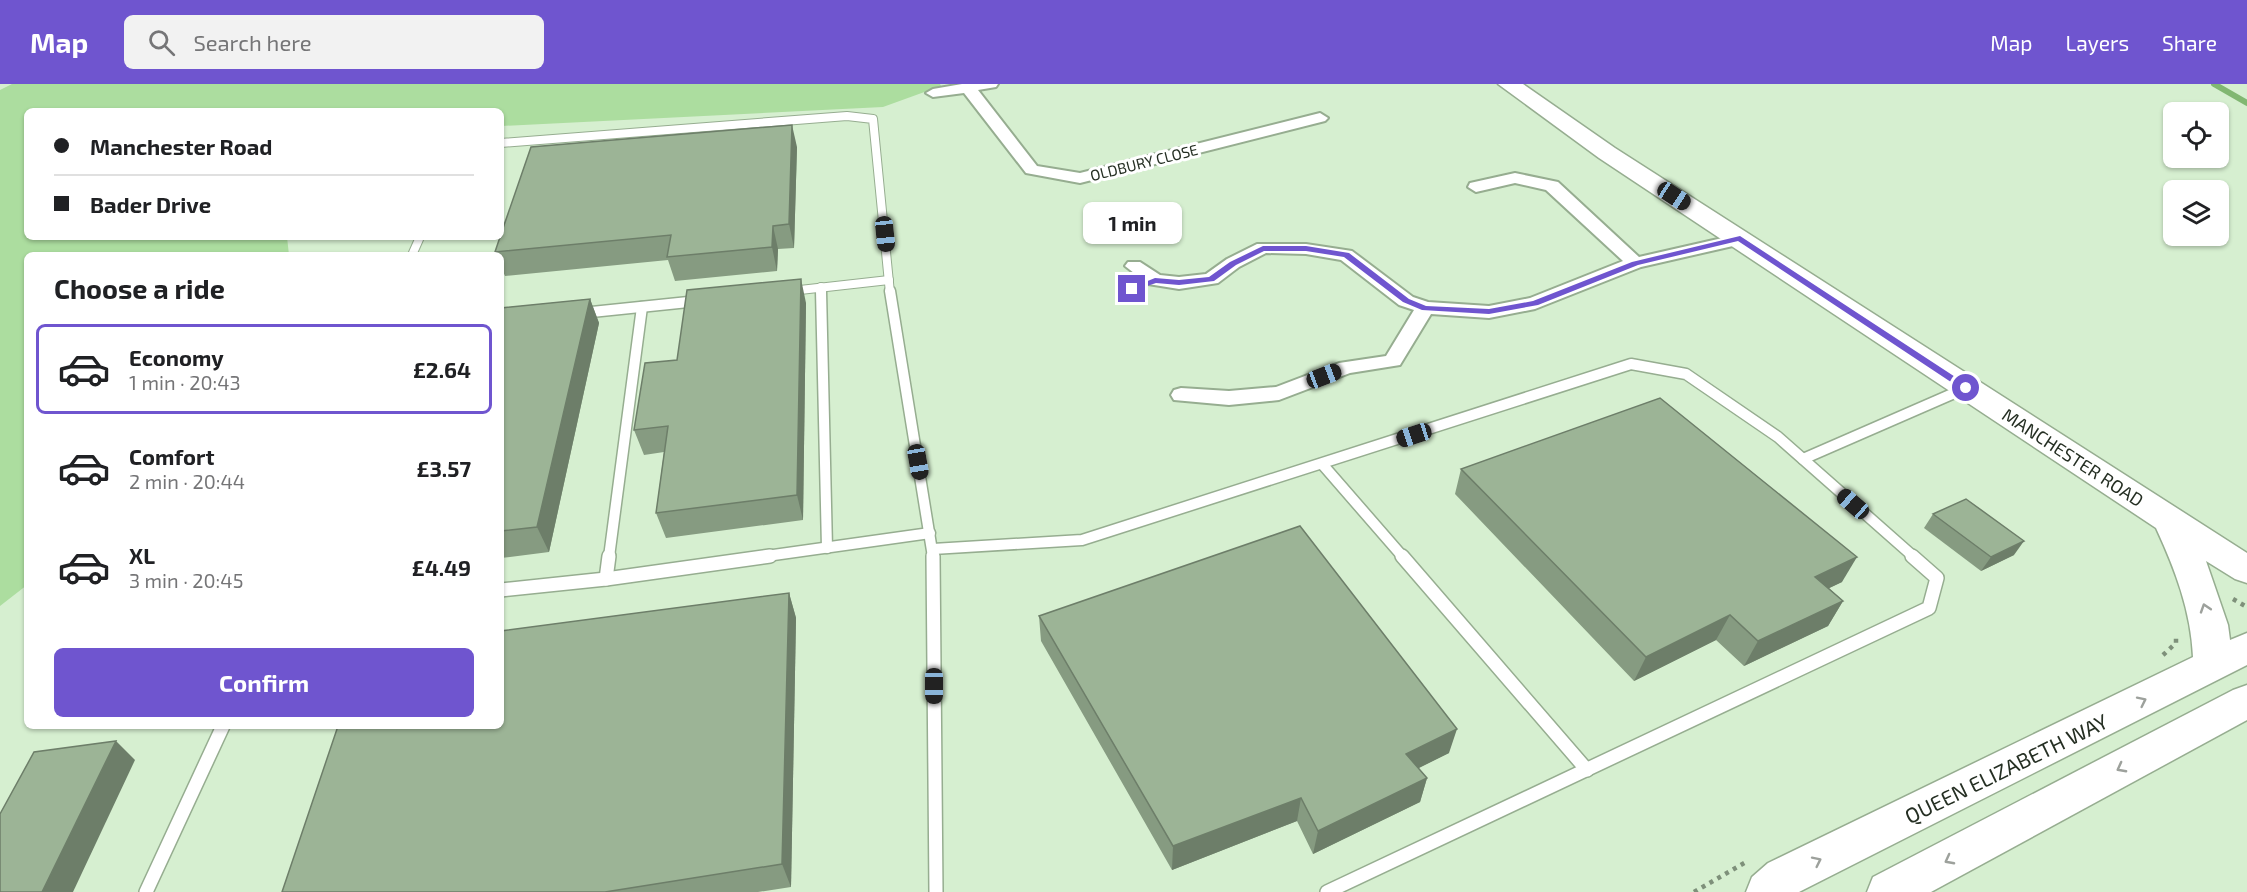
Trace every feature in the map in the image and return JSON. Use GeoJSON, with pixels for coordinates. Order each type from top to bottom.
{"type":"FeatureCollection","features":[{"type":"Feature","properties":{"kind":"main road","name":"MANCHESTER ROAD"},"geometry":{"type":"LineString","coordinates":[[1509,84],[1607,153],[2170,520],[2243,585]]}},
{"type":"Feature","properties":{"kind":"main road"},"geometry":{"type":"LineString","coordinates":[[2170,520],[2190,563],[2210,625],[2230,657]]}},
{"type":"Feature","properties":{"kind":"main road","name":"QUEEN ELIZABETH WAY"},"geometry":{"type":"LineString","coordinates":[[1768,892],[1784,877],[2230,657]]}},
{"type":"Feature","properties":{"kind":"main road"},"geometry":{"type":"LineString","coordinates":[[1889,892],[2247,701]]}},
{"type":"Feature","properties":{"kind":"street"},"geometry":{"type":"LineString","coordinates":[[933,93],[991,84]]}},
{"type":"Feature","properties":{"kind":"street","name":"OLDBURY CLOSE"},"geometry":{"type":"LineString","coordinates":[[969,88],[1032,170],[1080,178],[1324,124],[1306,104]]}},
{"type":"Feature","properties":{"kind":"street"},"geometry":{"type":"LineString","coordinates":[[1476,187],[1515,178],[1552,186],[1635,264]]}},
{"type":"Feature","properties":{"kind":"street"},"geometry":{"type":"LineString","coordinates":[[1134,266],[1155,280],[1179,283],[1211,279],[1233,263],[1263,248],[1306,249],[1346,255],[1406,301],[1425,308],[1489,312],[1535,303],[1635,264],[1740,239]]}},
{"type":"Feature","properties":{"kind":"street"},"geometry":{"type":"LineString","coordinates":[[1132,289],[1155,280]]}},
{"type":"Feature","properties":{"kind":"street"},"geometry":{"type":"LineString","coordinates":[[1182,395],[1229,398],[1280,393],[1346,367],[1393,361],[1425,308]]}},
{"type":"Feature","properties":{"kind":"lane"},"geometry":{"type":"LineString","coordinates":[[504,143],[847,116],[873,118],[893,320],[933,549],[936,892]]}},
{"type":"Feature","properties":{"kind":"lane"},"geometry":{"type":"LineString","coordinates":[[776,292],[889,280]]}},
{"type":"Feature","properties":{"kind":"lane"},"geometry":{"type":"LineString","coordinates":[[821,287],[828,548]]}},
{"type":"Feature","properties":{"kind":"lane"},"geometry":{"type":"LineString","coordinates":[[570,314],[709,299]]}},
{"type":"Feature","properties":{"kind":"lane"},"geometry":{"type":"LineString","coordinates":[[606,579],[642,307]]}},
{"type":"Feature","properties":{"kind":"lane"},"geometry":{"type":"LineString","coordinates":[[933,549],[1082,540],[1323,465],[1631,364],[1686,374],[1778,437],[1937,578],[1929,608],[1327,892]]}},
{"type":"Feature","properties":{"kind":"lane"},"geometry":{"type":"LineString","coordinates":[[1803,459],[1966,388]]}},
{"type":"Feature","properties":{"kind":"lane"},"geometry":{"type":"LineString","coordinates":[[1323,465],[1587,770]]}},
{"type":"Feature","properties":{"kind":"lane"},"geometry":{"type":"LineString","coordinates":[[504,590],[606,579],[930,533]]}},
{"type":"Feature","properties":{"kind":"lane"},"geometry":{"type":"LineString","coordinates":[[146,892],[223,729]]}},
{"type":"Feature","properties":{"kind":"path"},"geometry":{"type":"LineString","coordinates":[[2243,585],[2247,597]]}},
{"type":"Feature","properties":{"kind":"green space"},"geometry":{"type":"Polygon","coordinates":[[[12,84],[940,84],[941,86],[883,107],[504,126],[504,108],[24,108],[24,240],[287,240],[289,252],[24,252],[24,587],[0,606],[0,90],[12,84]]]}},
{"type":"Feature","properties":{"kind":"building"},"geometry":{"type":"Polygon","coordinates":[[[792,125],[789,224],[773,226],[772,247],[667,257],[671,235],[495,252],[499,240],[504,240],[504,225],[531,147],[792,125]]]}},
{"type":"Feature","properties":{"kind":"building"},"geometry":{"type":"Polygon","coordinates":[[[801,279],[797,495],[656,513],[668,426],[634,430],[645,363],[677,360],[687,290],[801,279]]]}},
{"type":"Feature","properties":{"kind":"building"},"geometry":{"type":"Polygon","coordinates":[[[590,299],[537,527],[504,531],[504,308],[590,299]]]}},
{"type":"Feature","properties":{"kind":"building"},"geometry":{"type":"Polygon","coordinates":[[[1660,398],[1857,557],[1815,577],[1843,601],[1758,641],[1730,615],[1646,657],[1461,469],[1660,398]]]}},
{"type":"Feature","properties":{"kind":"building"},"geometry":{"type":"Polygon","coordinates":[[[1966,499],[2024,541],[1991,557],[1933,514],[1966,499]]]}},
{"type":"Feature","properties":{"kind":"building"},"geometry":{"type":"Polygon","coordinates":[[[1300,526],[1457,729],[1406,754],[1427,778],[1318,831],[1301,798],[1173,846],[1039,616],[1300,526]]]}},
{"type":"Feature","properties":{"kind":"building"},"geometry":{"type":"Polygon","coordinates":[[[789,593],[782,864],[605,892],[282,892],[337,729],[504,729],[504,631],[789,593]]]}},
{"type":"Feature","properties":{"kind":"building"},"geometry":{"type":"Polygon","coordinates":[[[116,741],[42,892],[0,892],[0,814],[34,752],[116,741]]]}},
{"type":"Feature","properties":{"kind":"waterway"},"geometry":{"type":"LineString","coordinates":[[2214,84],[2247,103]]}},
{"type":"Feature","properties":{"kind":"route"},"geometry":{"type":"LineString","coordinates":[[1132,289],[1155,280],[1179,283],[1211,279],[1233,263],[1263,248],[1306,249],[1346,255],[1406,301],[1425,308],[1489,312],[1535,303],[1635,264],[1740,239],[1966,388]]}}]}
